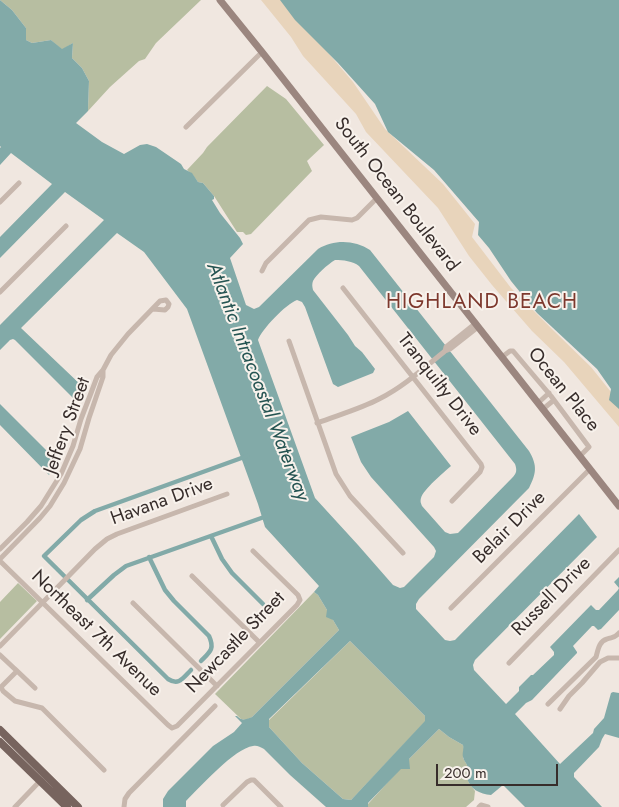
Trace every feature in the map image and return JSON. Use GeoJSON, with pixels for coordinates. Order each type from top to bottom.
{"type":"FeatureCollection","features":[{"type":"Feature","properties":{"kind":"main road","name":"South Ocean Boulevard"},"geometry":{"type":"LineString","coordinates":[[220,0],[619,506]]}},
{"type":"Feature","properties":{"kind":"main road"},"geometry":{"type":"LineString","coordinates":[[1,733],[78,807]]}},
{"type":"Feature","properties":{"kind":"main road"},"geometry":{"type":"LineString","coordinates":[[0,742],[67,807]]}},
{"type":"Feature","properties":{"kind":"street"},"geometry":{"type":"LineString","coordinates":[[186,127],[262,52]]}},
{"type":"Feature","properties":{"kind":"street"},"geometry":{"type":"LineString","coordinates":[[0,202],[18,183]]}},
{"type":"Feature","properties":{"kind":"street"},"geometry":{"type":"LineString","coordinates":[[262,271],[266,263],[307,222],[321,217],[352,220],[357,218],[377,198]]}},
{"type":"Feature","properties":{"kind":"street"},"geometry":{"type":"LineString","coordinates":[[0,292],[66,226]]}},
{"type":"Feature","properties":{"kind":"street","name":"Tranquilty Drive"},"geometry":{"type":"LineString","coordinates":[[344,288],[481,464],[482,470],[452,501]]}},
{"type":"Feature","properties":{"kind":"street","name":"Jeffery Street"},"geometry":{"type":"LineString","coordinates":[[0,549],[27,522],[52,490],[73,446],[97,377],[120,344],[153,309]]}},
{"type":"Feature","properties":{"kind":"street"},"geometry":{"type":"LineString","coordinates":[[317,422],[379,400],[400,387],[477,325]]}},
{"type":"Feature","properties":{"kind":"street"},"geometry":{"type":"LineString","coordinates":[[288,341],[333,466],[342,484],[350,496],[403,553]]}},
{"type":"Feature","properties":{"kind":"street","name":"Ocean Place"},"geometry":{"type":"LineString","coordinates":[[502,357],[510,351],[513,352],[554,400],[589,447],[580,456]]}},
{"type":"Feature","properties":{"kind":"street","name":"Jeffery Street"},"geometry":{"type":"LineString","coordinates":[[0,560],[33,526],[64,483],[75,461],[103,370]]}},
{"type":"Feature","properties":{"kind":"street"},"geometry":{"type":"LineString","coordinates":[[540,406],[548,394]]}},
{"type":"Feature","properties":{"kind":"street"},"geometry":{"type":"LineString","coordinates":[[540,406],[554,400]]}},
{"type":"Feature","properties":{"kind":"street","name":"Belair Drive"},"geometry":{"type":"LineString","coordinates":[[451,608],[590,469]]}},
{"type":"Feature","properties":{"kind":"street","name":"Havana Drive"},"geometry":{"type":"LineString","coordinates":[[0,646],[94,549],[114,535],[228,494]]}},
{"type":"Feature","properties":{"kind":"street"},"geometry":{"type":"LineString","coordinates":[[41,506],[46,510]]}},
{"type":"Feature","properties":{"kind":"street","name":"Newcastle Street"},"geometry":{"type":"LineString","coordinates":[[172,728],[177,726],[217,686],[300,600],[298,595],[253,551]]}},
{"type":"Feature","properties":{"kind":"street","name":"Russell Drive"},"geometry":{"type":"LineString","coordinates":[[509,663],[618,552]]}},
{"type":"Feature","properties":{"kind":"street","name":"Northeast 7th Avenue"},"geometry":{"type":"LineString","coordinates":[[0,560],[172,728]]}},
{"type":"Feature","properties":{"kind":"street"},"geometry":{"type":"LineString","coordinates":[[192,576],[259,642]]}},
{"type":"Feature","properties":{"kind":"street"},"geometry":{"type":"LineString","coordinates":[[133,603],[217,686]]}},
{"type":"Feature","properties":{"kind":"street"},"geometry":{"type":"LineString","coordinates":[[548,704],[596,657],[602,642],[613,638],[619,633]]}},
{"type":"Feature","properties":{"kind":"street"},"geometry":{"type":"LineString","coordinates":[[0,655],[35,688]]}},
{"type":"Feature","properties":{"kind":"street"},"geometry":{"type":"LineString","coordinates":[[560,709],[569,696],[600,662],[608,658],[619,658]]}},
{"type":"Feature","properties":{"kind":"street"},"geometry":{"type":"LineString","coordinates":[[17,670],[1,687],[3,690],[15,701],[42,708],[104,770]]}},
{"type":"Feature","properties":{"kind":"street"},"geometry":{"type":"LineString","coordinates":[[124,805],[126,796],[215,706]]}},
{"type":"Feature","properties":{"kind":"street"},"geometry":{"type":"LineString","coordinates":[[223,805],[247,782],[254,780],[282,807]]}},
{"type":"Feature","properties":{"kind":"street"},"geometry":{"type":"LineString","coordinates":[[15,807],[40,781]]}},
{"type":"Feature","properties":{"kind":"street"},"geometry":{"type":"LineString","coordinates":[[480,806],[488,807]]}},
{"type":"Feature","properties":{"kind":"green space"},"geometry":{"type":"Polygon","coordinates":[[[0,0],[201,0],[156,43],[145,59],[139,61],[110,87],[88,111],[89,81],[82,68],[72,58],[73,43],[62,50],[51,40],[32,43],[26,40],[26,28],[12,10],[0,0]]]}},
{"type":"Feature","properties":{"kind":"green space"},"geometry":{"type":"Polygon","coordinates":[[[267,86],[286,99],[324,145],[307,161],[312,171],[251,234],[246,235],[243,232],[237,232],[214,196],[203,183],[198,182],[187,170],[267,86]]]}},
{"type":"Feature","properties":{"kind":"green space"},"geometry":{"type":"Polygon","coordinates":[[[18,583],[37,601],[0,639],[0,602],[18,583]]]}},
{"type":"Feature","properties":{"kind":"green space"},"geometry":{"type":"Polygon","coordinates":[[[314,592],[318,595],[339,630],[252,717],[246,720],[241,719],[215,694],[314,592]]]}},
{"type":"Feature","properties":{"kind":"green space"},"geometry":{"type":"Polygon","coordinates":[[[350,641],[425,716],[426,721],[351,800],[343,799],[302,763],[269,727],[269,720],[350,641]]]}},
{"type":"Feature","properties":{"kind":"green space"},"geometry":{"type":"Polygon","coordinates":[[[439,729],[463,745],[463,758],[467,765],[467,777],[475,791],[474,800],[466,807],[368,807],[368,804],[439,729]]]}},
{"type":"Feature","properties":{"kind":"sand"},"geometry":{"type":"Polygon","coordinates":[[[261,0],[286,0],[302,22],[353,82],[385,129],[443,184],[475,224],[472,237],[511,288],[591,367],[619,402],[619,427],[564,362],[532,331],[492,285],[469,256],[438,208],[366,132],[356,114],[303,56],[291,37],[261,0]]]}},
{"type":"Feature","properties":{"kind":"water","name":"Atlantic Intracoastal Waterway"},"geometry":{"type":"Polygon","coordinates":[[[0,0],[12,10],[26,28],[26,40],[32,43],[51,40],[62,49],[73,43],[72,58],[82,68],[89,81],[88,111],[76,123],[102,142],[124,154],[140,145],[147,144],[156,147],[192,173],[198,182],[203,183],[214,196],[212,200],[243,244],[230,258],[246,305],[254,309],[259,307],[318,249],[324,246],[344,242],[358,244],[370,250],[529,451],[535,466],[529,488],[419,599],[416,609],[445,640],[455,640],[579,514],[597,537],[475,660],[473,665],[474,670],[506,704],[519,691],[519,687],[554,655],[550,647],[591,605],[596,610],[599,610],[619,588],[619,610],[601,629],[598,630],[592,626],[573,646],[577,653],[532,700],[515,714],[560,764],[593,733],[594,729],[604,718],[611,693],[619,693],[619,738],[605,734],[599,747],[574,773],[574,777],[602,807],[525,807],[503,785],[491,795],[479,792],[468,781],[467,765],[463,756],[463,745],[439,729],[409,759],[410,769],[401,769],[368,803],[368,807],[326,807],[264,749],[254,746],[245,748],[218,769],[186,801],[186,807],[163,807],[163,799],[168,791],[213,746],[234,732],[242,723],[235,716],[244,720],[252,717],[339,630],[333,620],[326,617],[327,610],[314,592],[319,586],[265,527],[187,309],[144,252],[117,233],[21,328],[82,386],[77,402],[15,340],[10,340],[0,350],[0,325],[104,220],[65,192],[0,258],[0,237],[52,184],[11,153],[0,165],[0,0]],[[335,260],[322,270],[313,281],[313,290],[355,346],[375,369],[373,373],[338,387],[333,384],[305,307],[302,302],[297,300],[275,317],[258,340],[315,498],[393,585],[400,588],[404,587],[434,557],[436,551],[371,477],[361,462],[351,437],[389,422],[408,411],[451,466],[430,486],[421,498],[422,506],[445,532],[450,534],[458,533],[514,476],[516,468],[515,464],[359,266],[351,262],[335,260]],[[350,641],[269,719],[269,727],[302,763],[343,799],[351,800],[425,721],[425,716],[350,641]]]}},
{"type":"Feature","properties":{"kind":"water"},"geometry":{"type":"Polygon","coordinates":[[[280,0],[619,0],[619,409],[609,400],[611,389],[597,369],[537,313],[511,281],[478,235],[479,222],[434,170],[388,132],[375,104],[295,20],[280,0]]]}},
{"type":"Feature","properties":{"kind":"water"},"geometry":{"type":"Polygon","coordinates":[[[0,404],[57,461],[49,475],[0,425],[0,404]]]}},
{"type":"Feature","properties":{"kind":"water"},"geometry":{"type":"Polygon","coordinates":[[[619,577],[619,588],[614,582],[619,577]]]}},
{"type":"Feature","properties":{"kind":"waterway"},"geometry":{"type":"LineString","coordinates":[[191,670],[178,681],[175,682],[168,679],[44,556],[81,520],[95,511],[247,456]]}},
{"type":"Feature","properties":{"kind":"waterway"},"geometry":{"type":"LineString","coordinates":[[87,600],[126,566],[267,516]]}},
{"type":"Feature","properties":{"kind":"waterway"},"geometry":{"type":"LineString","coordinates":[[211,536],[222,559],[232,573],[263,604]]}},
{"type":"Feature","properties":{"kind":"waterway"},"geometry":{"type":"LineString","coordinates":[[149,557],[165,590],[209,636],[212,644],[211,650],[201,661]]}},
{"type":"Feature","properties":{"kind":"district","name":"HIGHLAND BEACH"},"geometry":{"type":"Point","coordinates":[482,303]}}]}
